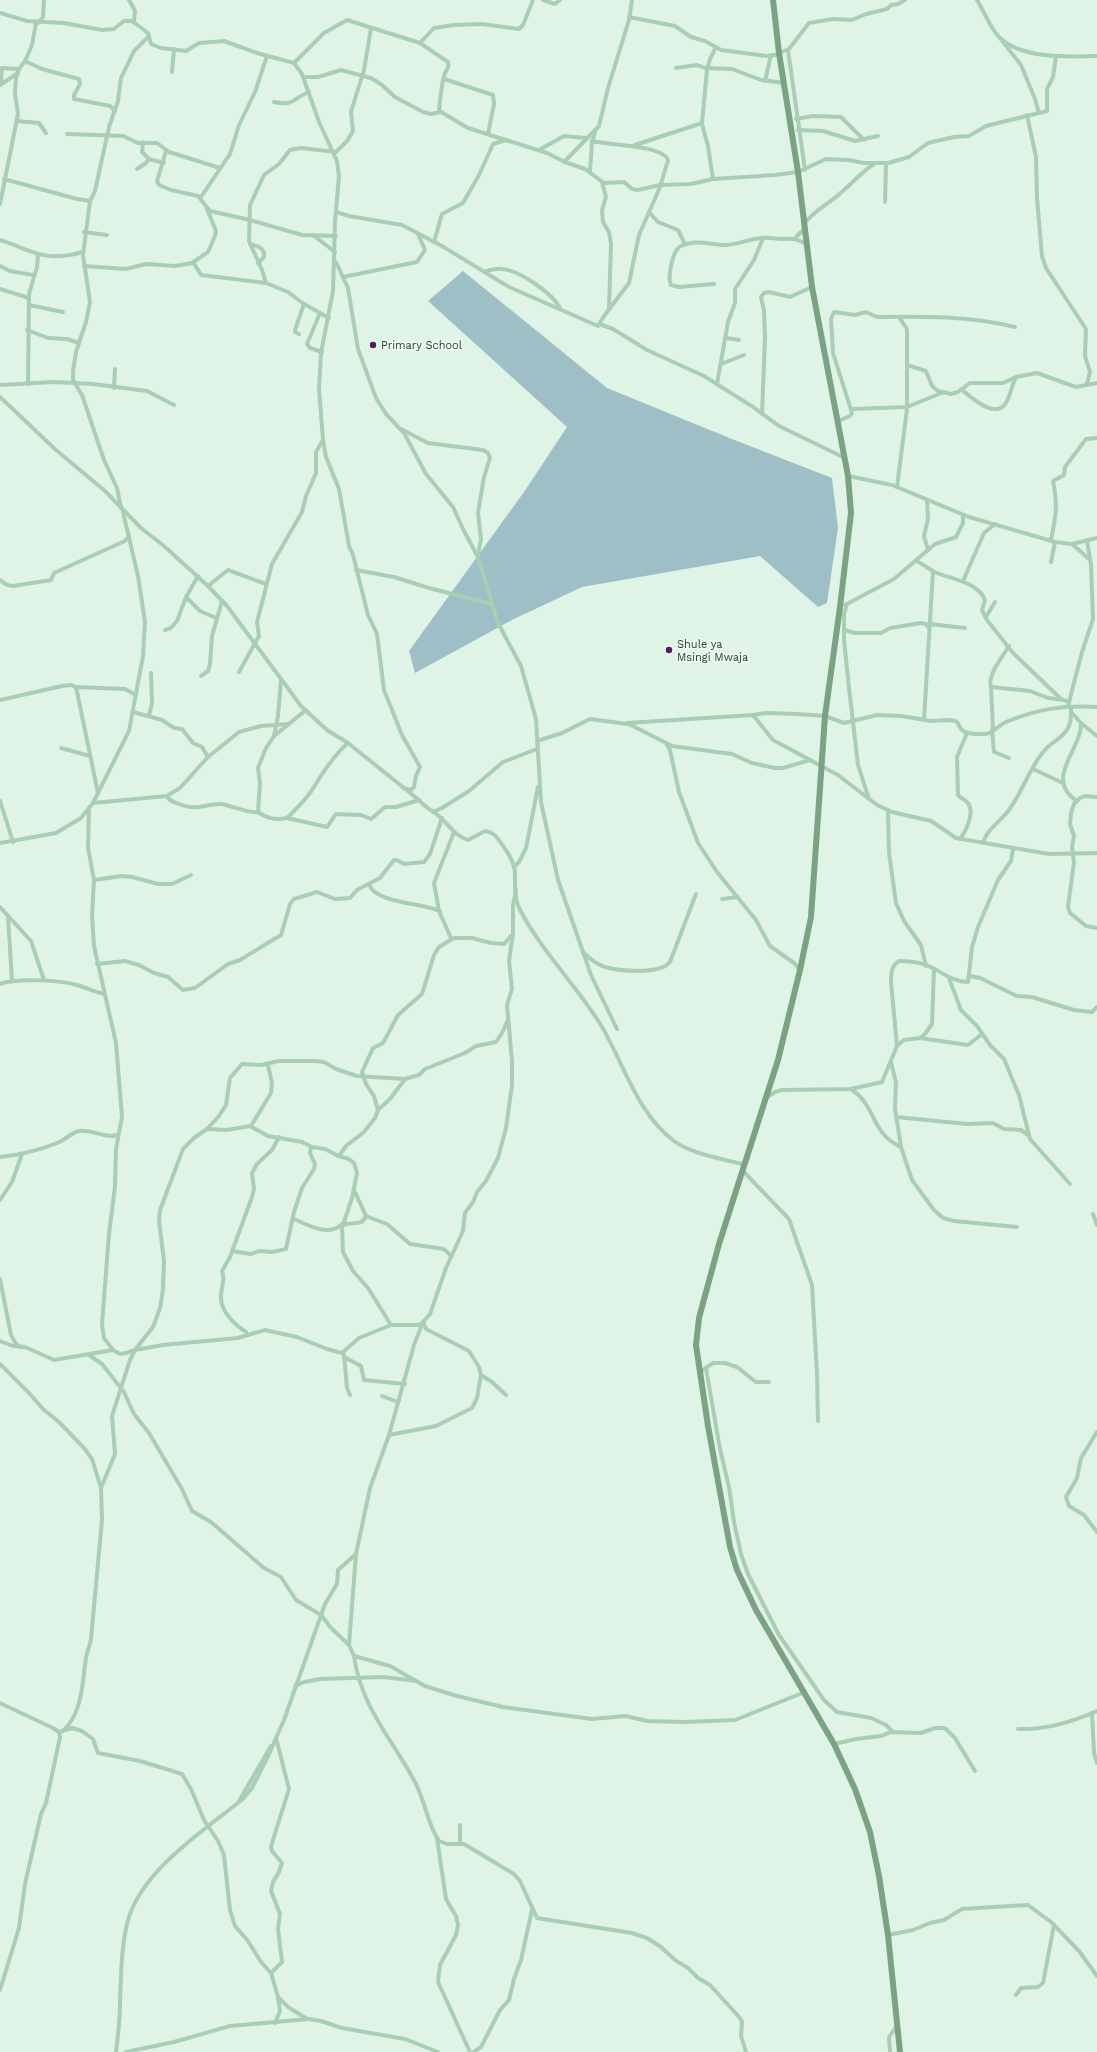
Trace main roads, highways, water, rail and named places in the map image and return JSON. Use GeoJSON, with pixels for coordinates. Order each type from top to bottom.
{"type":"FeatureCollection","features":[{"type":"Feature","properties":{"kind":"main road"},"geometry":{"type":"LineString","coordinates":[[773,0],[784,83],[802,171],[804,226],[812,287],[845,458],[848,476],[850,513],[844,605],[825,716],[811,917],[778,1060],[699,1318],[696,1338],[699,1373],[733,1557],[742,1582],[756,1610],[834,1744],[855,1789],[870,1832],[879,1876],[888,1935],[900,2052]]}},
{"type":"Feature","properties":{"kind":"place","name":"Primary School"},"geometry":{"type":"Point","coordinates":[373,345]}},
{"type":"Feature","properties":{"kind":"place","name":"Shule ya Msingi Mwaja"},"geometry":{"type":"Point","coordinates":[669,650]}}]}
